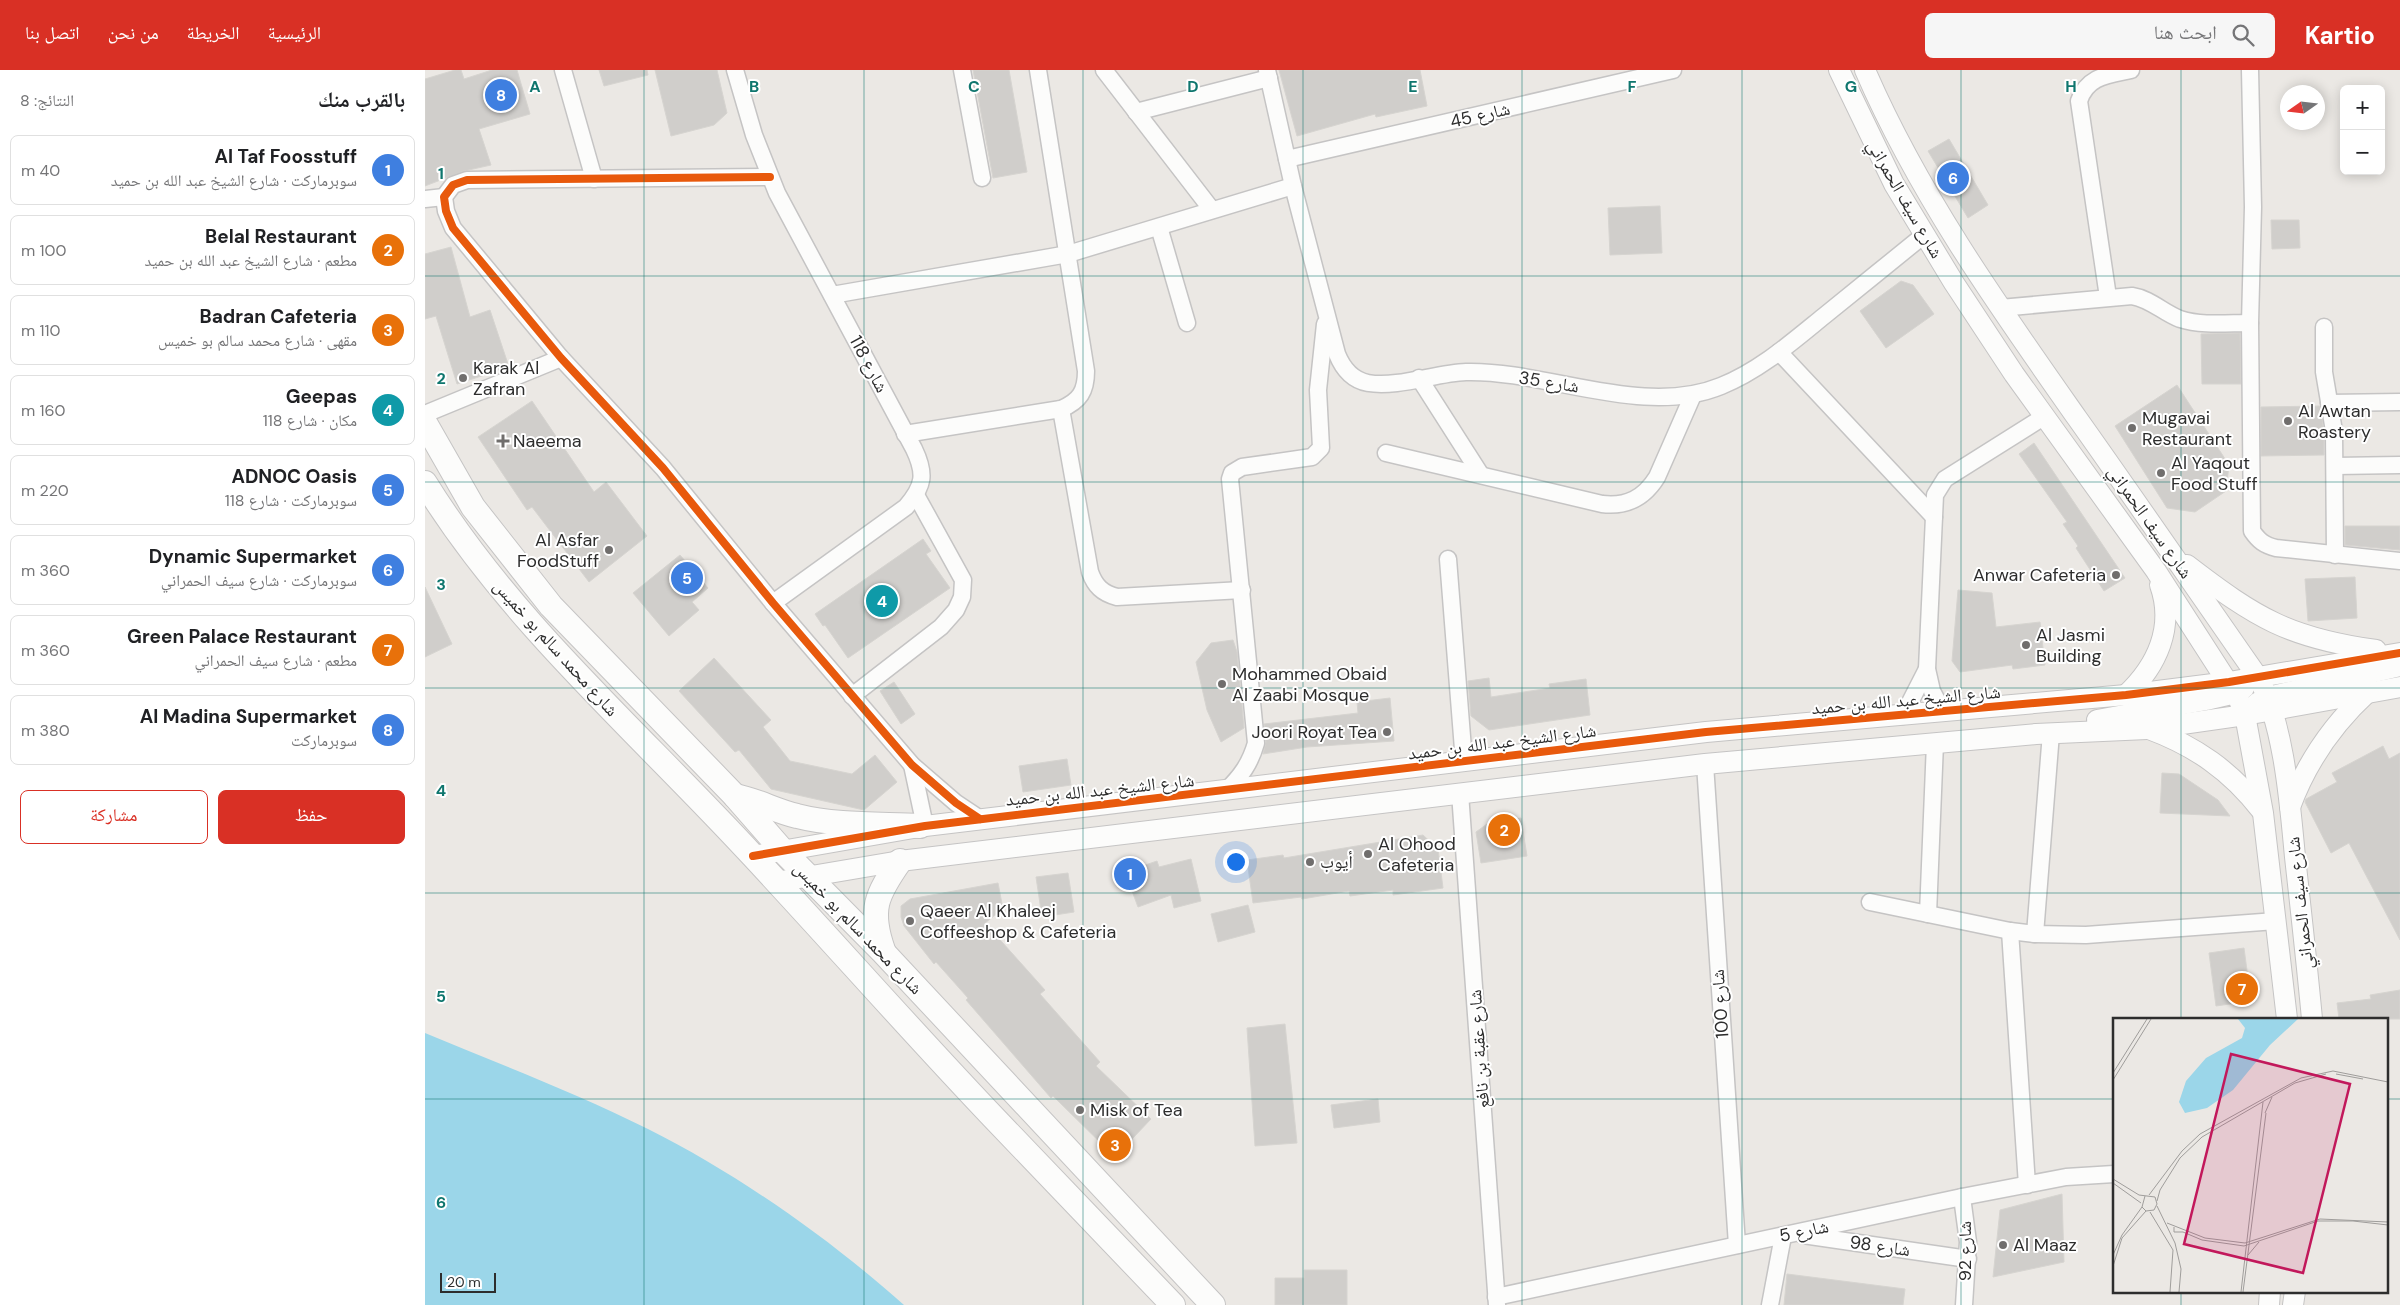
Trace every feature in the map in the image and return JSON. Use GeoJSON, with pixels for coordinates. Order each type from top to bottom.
{"type":"FeatureCollection","features":[{"type":"Feature","properties":{"kind":"main road","name":"شارع محمد سالم بو خميس"},"geometry":{"type":"LineString","coordinates":[[425,423],[473,507],[551,606],[735,796],[782,850],[883,952],[1213,1305]]}},
{"type":"Feature","properties":{"kind":"main road","name":"شارع محمد سالم بو خميس"},"geometry":{"type":"LineString","coordinates":[[425,483],[448,521],[511,600],[582,678],[753,856],[995,1119],[1173,1305]]}},
{"type":"Feature","properties":{"kind":"main road"},"geometry":{"type":"LineString","coordinates":[[735,796],[752,799],[796,816],[820,820],[922,826]]}},
{"type":"Feature","properties":{"kind":"main road"},"geometry":{"type":"LineString","coordinates":[[883,952],[874,916],[877,902],[888,878],[900,861]]}},
{"type":"Feature","properties":{"kind":"street"},"geometry":{"type":"LineString","coordinates":[[563,70],[594,179]]}},
{"type":"Feature","properties":{"kind":"street","name":"شارع 118"},"geometry":{"type":"LineString","coordinates":[[735,70],[754,134],[787,214],[921,463],[922,480],[916,495]]}},
{"type":"Feature","properties":{"kind":"street"},"geometry":{"type":"LineString","coordinates":[[962,70],[982,178]]}},
{"type":"Feature","properties":{"kind":"street"},"geometry":{"type":"LineString","coordinates":[[905,434],[1061,409],[1074,404],[1083,394],[1086,382],[1068,254],[1038,70]]}},
{"type":"Feature","properties":{"kind":"street"},"geometry":{"type":"LineString","coordinates":[[1103,70],[1212,210]]}},
{"type":"Feature","properties":{"kind":"street","name":"شارع 45"},"geometry":{"type":"LineString","coordinates":[[1287,159],[1673,70]]}},
{"type":"Feature","properties":{"kind":"street","name":"شارع سيف الحمراني"},"geometry":{"type":"LineString","coordinates":[[1839,70],[1883,164],[1924,235],[1984,330],[2156,571],[2232,687],[2245,715],[2263,813],[2287,1018]]}},
{"type":"Feature","properties":{"kind":"street","name":"شارع سيف الحمراني"},"geometry":{"type":"LineString","coordinates":[[1865,70],[1885,115],[1915,171],[2000,308],[2257,676],[2270,703],[2290,807],[2312,1018]]}},
{"type":"Feature","properties":{"kind":"street"},"geometry":{"type":"LineString","coordinates":[[2108,297],[2079,101],[2087,84],[2094,79],[2131,70]]}},
{"type":"Feature","properties":{"kind":"street"},"geometry":{"type":"LineString","coordinates":[[2251,70],[2253,207],[2249,323],[2253,531],[2257,540],[2265,546],[2286,550],[2400,561]]}},
{"type":"Feature","properties":{"kind":"street"},"geometry":{"type":"LineString","coordinates":[[1136,112],[1268,74]]}},
{"type":"Feature","properties":{"kind":"street","name":"شارع 35"},"geometry":{"type":"LineString","coordinates":[[1268,74],[1293,186],[1342,367],[1355,378],[1369,383],[1385,383],[1449,374],[1485,373],[1635,395],[1664,398],[1693,395],[1721,386],[1779,352],[1924,235]]}},
{"type":"Feature","properties":{"kind":"street"},"geometry":{"type":"LineString","coordinates":[[770,176],[467,180],[453,185],[445,197],[446,211],[453,228],[561,358],[663,468],[773,603],[912,765],[956,803],[980,819]]}},
{"type":"Feature","properties":{"kind":"street"},"geometry":{"type":"LineString","coordinates":[[832,295],[1068,254],[1293,186]]}},
{"type":"Feature","properties":{"kind":"street"},"geometry":{"type":"LineString","coordinates":[[425,198],[445,197]]}},
{"type":"Feature","properties":{"kind":"street"},"geometry":{"type":"LineString","coordinates":[[1159,227],[1187,323]]}},
{"type":"Feature","properties":{"kind":"street"},"geometry":{"type":"LineString","coordinates":[[2000,308],[2132,296],[2142,297],[2179,318],[2189,321],[2249,323]]}},
{"type":"Feature","properties":{"kind":"street"},"geometry":{"type":"LineString","coordinates":[[1226,791],[1240,777],[1251,761],[1256,743],[1230,479],[1232,473],[1242,467],[1312,457],[1321,448],[1318,390],[1327,317]]}},
{"type":"Feature","properties":{"kind":"street"},"geometry":{"type":"LineString","coordinates":[[2323,327],[2324,372],[2335,466],[2335,555]]}},
{"type":"Feature","properties":{"kind":"street"},"geometry":{"type":"LineString","coordinates":[[1779,352],[1934,517]]}},
{"type":"Feature","properties":{"kind":"street"},"geometry":{"type":"LineString","coordinates":[[425,414],[561,358]]}},
{"type":"Feature","properties":{"kind":"street"},"geometry":{"type":"LineString","coordinates":[[1419,378],[1481,475]]}},
{"type":"Feature","properties":{"kind":"street"},"geometry":{"type":"LineString","coordinates":[[1386,453],[1602,504],[1628,503],[1640,497],[1650,488],[1657,477],[1693,395]]}},
{"type":"Feature","properties":{"kind":"street"},"geometry":{"type":"LineString","coordinates":[[2329,403],[2400,402]]}},
{"type":"Feature","properties":{"kind":"street"},"geometry":{"type":"LineString","coordinates":[[1061,409],[1090,572],[1099,589],[1117,597],[1242,590]]}},
{"type":"Feature","properties":{"kind":"street"},"geometry":{"type":"LineString","coordinates":[[1943,712],[1932,692],[1927,670],[1935,495],[1945,479],[2045,416]]}},
{"type":"Feature","properties":{"kind":"street"},"geometry":{"type":"LineString","coordinates":[[2335,466],[2400,465]]}},
{"type":"Feature","properties":{"kind":"street"},"geometry":{"type":"LineString","coordinates":[[773,603],[906,507],[916,495],[963,580],[962,597],[956,610],[941,627],[852,696]]}},
{"type":"Feature","properties":{"kind":"street"},"geometry":{"type":"LineString","coordinates":[[2174,555],[2239,604],[2285,629],[2331,643],[2398,657]]}},
{"type":"Feature","properties":{"kind":"street"},"geometry":{"type":"LineString","coordinates":[[1448,559],[1464,762]]}},
{"type":"Feature","properties":{"kind":"street"},"geometry":{"type":"LineString","coordinates":[[2126,695],[2140,682],[2151,667],[2159,650],[2164,631],[2166,610],[2156,571]]}},
{"type":"Feature","properties":{"kind":"street"},"geometry":{"type":"LineString","coordinates":[[2044,734],[2086,722],[2145,713],[2232,687],[2257,676],[2398,657]]}},
{"type":"Feature","properties":{"kind":"street"},"geometry":{"type":"LineString","coordinates":[[776,882],[900,861],[1705,764],[2044,734],[2147,729],[2245,715],[2270,703],[2398,657]]}},
{"type":"Feature","properties":{"kind":"street"},"geometry":{"type":"LineString","coordinates":[[1903,716],[1927,670]]}},
{"type":"Feature","properties":{"kind":"street","name":"شارع الشيخ عبد الله بن حميد"},"geometry":{"type":"LineString","coordinates":[[753,856],[922,826],[1706,732],[2232,687]]}},
{"type":"Feature","properties":{"kind":"street"},"geometry":{"type":"LineString","coordinates":[[2270,703],[2400,687]]}},
{"type":"Feature","properties":{"kind":"street"},"geometry":{"type":"LineString","coordinates":[[2290,807],[2297,787],[2317,750],[2349,710],[2368,692]]}},
{"type":"Feature","properties":{"kind":"street"},"geometry":{"type":"LineString","coordinates":[[2147,729],[2191,747],[2211,760],[2242,787],[2263,813]]}},
{"type":"Feature","properties":{"kind":"street"},"geometry":{"type":"LineString","coordinates":[[2035,934],[2044,734]]}},
{"type":"Feature","properties":{"kind":"street"},"geometry":{"type":"LineString","coordinates":[[1928,914],[1935,743]]}},
{"type":"Feature","properties":{"kind":"street","name":"شارع 100"},"geometry":{"type":"LineString","coordinates":[[1705,764],[1737,1245]]}},
{"type":"Feature","properties":{"kind":"street"},"geometry":{"type":"LineString","coordinates":[[912,765],[922,826]]}},
{"type":"Feature","properties":{"kind":"street","name":"شارع عقبة بن نافع"},"geometry":{"type":"LineString","coordinates":[[1460,793],[1497,1301]]}},
{"type":"Feature","properties":{"kind":"street"},"geometry":{"type":"LineString","coordinates":[[1870,902],[2010,931],[2035,934],[2086,935],[2276,921]]}},
{"type":"Feature","properties":{"kind":"street"},"geometry":{"type":"LineString","coordinates":[[2010,931],[2027,1185]]}},
{"type":"Feature","properties":{"kind":"street","name":"شارع 5"},"geometry":{"type":"LineString","coordinates":[[1497,1301],[1737,1245],[1962,1197],[2084,1175],[2113,1174]]}},
{"type":"Feature","properties":{"kind":"street","name":"شارع 92"},"geometry":{"type":"LineString","coordinates":[[1962,1197],[1967,1226],[1968,1259],[1964,1305]]}},
{"type":"Feature","properties":{"kind":"street"},"geometry":{"type":"LineString","coordinates":[[1770,1305],[1788,1234]]}},
{"type":"Feature","properties":{"kind":"street","name":"شارع 98"},"geometry":{"type":"LineString","coordinates":[[1788,1234],[1968,1259]]}},
{"type":"Feature","properties":{"kind":"street"},"geometry":{"type":"LineString","coordinates":[[2269,1305],[2270,1292]]}},
{"type":"Feature","properties":{"kind":"street"},"geometry":{"type":"LineString","coordinates":[[2293,1305],[2295,1292]]}},
{"type":"Feature","properties":{"kind":"water"},"geometry":{"type":"Polygon","coordinates":[[[425,1033],[593,1103],[648,1129],[716,1166],[814,1232],[904,1305],[425,1305],[425,1033]]]}},
{"type":"Feature","properties":{"kind":"building"},"geometry":{"type":"Polygon","coordinates":[[[461,70],[464,79],[492,70],[517,70],[530,114],[479,129],[491,165],[464,171],[425,186],[425,79],[461,70]]]}},
{"type":"Feature","properties":{"kind":"building"},"geometry":{"type":"Polygon","coordinates":[[[599,70],[647,70],[648,75],[604,86],[599,70]]]}},
{"type":"Feature","properties":{"kind":"building"},"geometry":{"type":"Polygon","coordinates":[[[655,70],[717,70],[727,113],[714,125],[671,136],[655,70]]]}},
{"type":"Feature","properties":{"kind":"building"},"geometry":{"type":"Polygon","coordinates":[[[973,70],[1009,70],[1027,172],[993,178],[973,70]]]}},
{"type":"Feature","properties":{"kind":"building"},"geometry":{"type":"Polygon","coordinates":[[[1279,70],[1420,70],[1427,106],[1376,117],[1375,114],[1297,136],[1279,70]]]}},
{"type":"Feature","properties":{"kind":"building"},"geometry":{"type":"Polygon","coordinates":[[[1949,139],[1988,205],[1968,218],[1928,151],[1949,139]]]}},
{"type":"Feature","properties":{"kind":"building"},"geometry":{"type":"Polygon","coordinates":[[[1660,206],[1662,253],[1610,255],[1608,208],[1660,206]]]}},
{"type":"Feature","properties":{"kind":"building"},"geometry":{"type":"Polygon","coordinates":[[[2271,220],[2299,220],[2300,248],[2272,249],[2271,220]]]}},
{"type":"Feature","properties":{"kind":"building"},"geometry":{"type":"Polygon","coordinates":[[[451,247],[470,317],[490,310],[509,367],[457,384],[436,316],[425,319],[425,254],[451,247]]]}},
{"type":"Feature","properties":{"kind":"building"},"geometry":{"type":"Polygon","coordinates":[[[1901,281],[1913,285],[1934,314],[1886,348],[1860,311],[1901,281]]]}},
{"type":"Feature","properties":{"kind":"building"},"geometry":{"type":"Polygon","coordinates":[[[2240,333],[2241,384],[2202,384],[2201,334],[2240,333]]]}},
{"type":"Feature","properties":{"kind":"building"},"geometry":{"type":"Polygon","coordinates":[[[2177,385],[2229,465],[2226,491],[2195,512],[2167,508],[2115,426],[2177,385]]]}},
{"type":"Feature","properties":{"kind":"building"},"geometry":{"type":"Polygon","coordinates":[[[532,401],[594,492],[606,482],[647,536],[589,582],[532,507],[527,510],[478,437],[532,401]]]}},
{"type":"Feature","properties":{"kind":"building"},"geometry":{"type":"Polygon","coordinates":[[[2320,406],[2324,432],[2324,455],[2261,456],[2261,407],[2320,406]]]}},
{"type":"Feature","properties":{"kind":"building"},"geometry":{"type":"Polygon","coordinates":[[[2034,443],[2125,578],[2104,591],[2063,524],[2067,522],[2019,454],[2034,443]]]}},
{"type":"Feature","properties":{"kind":"building"},"geometry":{"type":"Polygon","coordinates":[[[2345,526],[2400,526],[2400,550],[2345,545],[2345,526]]]}},
{"type":"Feature","properties":{"kind":"building"},"geometry":{"type":"Polygon","coordinates":[[[923,539],[931,551],[926,554],[950,588],[848,658],[815,614],[923,539]]]}},
{"type":"Feature","properties":{"kind":"building"},"geometry":{"type":"Polygon","coordinates":[[[680,555],[708,588],[692,602],[699,610],[669,636],[633,593],[680,555]]]}},
{"type":"Feature","properties":{"kind":"building"},"geometry":{"type":"Polygon","coordinates":[[[2355,577],[2357,618],[2308,621],[2305,579],[2355,577]]]}},
{"type":"Feature","properties":{"kind":"building"},"geometry":{"type":"Polygon","coordinates":[[[425,587],[452,644],[425,657],[425,587]]]}},
{"type":"Feature","properties":{"kind":"building"},"geometry":{"type":"Polygon","coordinates":[[[1958,590],[1992,593],[1996,627],[2040,622],[2045,665],[2013,669],[2012,665],[1960,672],[1952,661],[1958,590]]]}},
{"type":"Feature","properties":{"kind":"building","name":"Mohammed Obaid Al Zaabi Mosque"},"geometry":{"type":"Polygon","coordinates":[[[1233,640],[1237,652],[1244,728],[1221,742],[1207,710],[1196,662],[1211,643],[1233,640]]]}},
{"type":"Feature","properties":{"kind":"building"},"geometry":{"type":"Polygon","coordinates":[[[714,658],[771,720],[763,727],[790,761],[852,774],[875,755],[897,782],[864,810],[771,789],[739,750],[735,752],[679,691],[714,658]]]}},
{"type":"Feature","properties":{"kind":"building"},"geometry":{"type":"Polygon","coordinates":[[[1489,678],[1491,697],[1550,688],[1549,684],[1586,679],[1590,715],[1489,730],[1471,716],[1468,681],[1489,678]]]}},
{"type":"Feature","properties":{"kind":"building"},"geometry":{"type":"Polygon","coordinates":[[[894,682],[915,714],[901,724],[880,691],[894,682]]]}},
{"type":"Feature","properties":{"kind":"building"},"geometry":{"type":"Polygon","coordinates":[[[1390,698],[1394,741],[1307,747],[1263,754],[1266,742],[1264,724],[1358,713],[1357,702],[1390,698]]]}},
{"type":"Feature","properties":{"kind":"building"},"geometry":{"type":"Polygon","coordinates":[[[2383,746],[2389,759],[2400,753],[2400,940],[2349,843],[2331,853],[2305,802],[2306,799],[2337,782],[2332,773],[2383,746]]]}},
{"type":"Feature","properties":{"kind":"building"},"geometry":{"type":"Polygon","coordinates":[[[1067,759],[1071,785],[1023,792],[1019,766],[1067,759]]]}},
{"type":"Feature","properties":{"kind":"building"},"geometry":{"type":"Polygon","coordinates":[[[2162,773],[2179,774],[2218,800],[2230,816],[2160,813],[2162,773]]]}},
{"type":"Feature","properties":{"kind":"building"},"geometry":{"type":"Polygon","coordinates":[[[1521,818],[1527,856],[1481,863],[1476,832],[1487,824],[1521,818]]]}},
{"type":"Feature","properties":{"kind":"building"},"geometry":{"type":"Polygon","coordinates":[[[1423,835],[1438,849],[1443,888],[1393,895],[1393,890],[1350,896],[1349,891],[1302,899],[1301,897],[1253,903],[1247,860],[1283,855],[1284,858],[1423,835]]]}},
{"type":"Feature","properties":{"kind":"building"},"geometry":{"type":"Polygon","coordinates":[[[1191,859],[1201,901],[1174,908],[1171,895],[1138,907],[1125,872],[1157,861],[1159,867],[1191,859]]]}},
{"type":"Feature","properties":{"kind":"building"},"geometry":{"type":"Polygon","coordinates":[[[1068,873],[1074,912],[1042,917],[1036,877],[1068,873]]]}},
{"type":"Feature","properties":{"kind":"building"},"geometry":{"type":"Polygon","coordinates":[[[998,883],[1003,909],[985,923],[1045,990],[1040,994],[1100,1062],[1096,1066],[1151,1119],[1115,1157],[1053,1096],[1051,1098],[966,1000],[968,998],[936,962],[934,964],[904,926],[901,917],[901,906],[910,899],[998,883]]]}},
{"type":"Feature","properties":{"kind":"building"},"geometry":{"type":"Polygon","coordinates":[[[1248,905],[1255,932],[1218,942],[1211,914],[1248,905]]]}},
{"type":"Feature","properties":{"kind":"building"},"geometry":{"type":"Polygon","coordinates":[[[2244,948],[2251,1001],[2216,1006],[2209,953],[2244,948]]]}},
{"type":"Feature","properties":{"kind":"building"},"geometry":{"type":"Polygon","coordinates":[[[2400,990],[2400,1019],[2339,1018],[2337,1003],[2371,999],[2370,995],[2400,990]]]}},
{"type":"Feature","properties":{"kind":"building"},"geometry":{"type":"Polygon","coordinates":[[[1285,1024],[1297,1143],[1255,1146],[1247,1028],[1285,1024]]]}},
{"type":"Feature","properties":{"kind":"building"},"geometry":{"type":"Polygon","coordinates":[[[1378,1099],[1380,1122],[1334,1128],[1331,1105],[1378,1099]]]}},
{"type":"Feature","properties":{"kind":"building"},"geometry":{"type":"Polygon","coordinates":[[[2062,1194],[2064,1262],[1993,1277],[2000,1210],[2062,1194]]]}},
{"type":"Feature","properties":{"kind":"building"},"geometry":{"type":"Polygon","coordinates":[[[1304,1270],[1347,1270],[1347,1305],[1275,1305],[1275,1278],[1304,1278],[1304,1270]]]}},
{"type":"Feature","properties":{"kind":"building"},"geometry":{"type":"Polygon","coordinates":[[[1787,1274],[1905,1289],[1903,1305],[1784,1305],[1787,1274]]]}},
{"type":"Feature","properties":{"kind":"cycle path"},"geometry":{"type":"LineString","coordinates":[[770,177],[467,180],[453,185],[444,197],[446,211],[453,228],[561,358],[663,468],[773,603],[912,765],[956,803],[980,819]]}},
{"type":"Feature","properties":{"kind":"cycle path"},"geometry":{"type":"LineString","coordinates":[[753,856],[925,826],[1706,732],[2126,695],[2229,682],[2400,653]]}},
{"type":"Feature","properties":{"kind":"place","name":"Al Madina Supermarket"},"geometry":{"type":"Point","coordinates":[501,95]}},
{"type":"Feature","properties":{"kind":"place","name":"Dynamic Supermarket"},"geometry":{"type":"Point","coordinates":[1953,178]}},
{"type":"Feature","properties":{"kind":"place","name":"Karak Al Zafran"},"geometry":{"type":"Point","coordinates":[463,378]}},
{"type":"Feature","properties":{"kind":"place","name":"Al Awtan Roastery"},"geometry":{"type":"Point","coordinates":[2288,421]}},
{"type":"Feature","properties":{"kind":"place","name":"Mugavai Restaurant"},"geometry":{"type":"Point","coordinates":[2132,428]}},
{"type":"Feature","properties":{"kind":"place","name":"Naeema"},"geometry":{"type":"Point","coordinates":[503,441]}},
{"type":"Feature","properties":{"kind":"place","name":"Al Yaqout Food Stuff"},"geometry":{"type":"Point","coordinates":[2161,473]}},
{"type":"Feature","properties":{"kind":"place","name":"Al Asfar FoodStuff"},"geometry":{"type":"Point","coordinates":[609,550]}},
{"type":"Feature","properties":{"kind":"place","name":"Anwar Cafeteria"},"geometry":{"type":"Point","coordinates":[2116,575]}},
{"type":"Feature","properties":{"kind":"place","name":"ADNOC Oasis"},"geometry":{"type":"Point","coordinates":[687,578]}},
{"type":"Feature","properties":{"kind":"place","name":"Geepas"},"geometry":{"type":"Point","coordinates":[882,601]}},
{"type":"Feature","properties":{"kind":"place","name":"Al Jasmi Building"},"geometry":{"type":"Point","coordinates":[2026,645]}},
{"type":"Feature","properties":{"kind":"place","name":"Mohammed Obaid Al Zaabi Mosque"},"geometry":{"type":"Point","coordinates":[1222,684]}},
{"type":"Feature","properties":{"kind":"place","name":"Joori Royat Tea"},"geometry":{"type":"Point","coordinates":[1387,732]}},
{"type":"Feature","properties":{"kind":"place","name":"Belal Restaurant"},"geometry":{"type":"Point","coordinates":[1504,830]}},
{"type":"Feature","properties":{"kind":"place","name":"Al Ohood Cafeteria"},"geometry":{"type":"Point","coordinates":[1368,854]}},
{"type":"Feature","properties":{"kind":"place","name":"أيوب"},"geometry":{"type":"Point","coordinates":[1310,862]}},
{"type":"Feature","properties":{"kind":"place","name":"Al Taf Foosstuff"},"geometry":{"type":"Point","coordinates":[1130,874]}},
{"type":"Feature","properties":{"kind":"place","name":"Qaeer Al Khaleej Coffeeshop & Cafeteria"},"geometry":{"type":"Point","coordinates":[910,921]}},
{"type":"Feature","properties":{"kind":"place","name":"Green Palace Restaurant"},"geometry":{"type":"Point","coordinates":[2242,989]}},
{"type":"Feature","properties":{"kind":"place","name":"Misk of Tea"},"geometry":{"type":"Point","coordinates":[1080,1110]}},
{"type":"Feature","properties":{"kind":"place","name":"Badran Cafeteria"},"geometry":{"type":"Point","coordinates":[1115,1145]}},
{"type":"Feature","properties":{"kind":"place","name":"Al Maaz"},"geometry":{"type":"Point","coordinates":[2003,1245]}}]}
